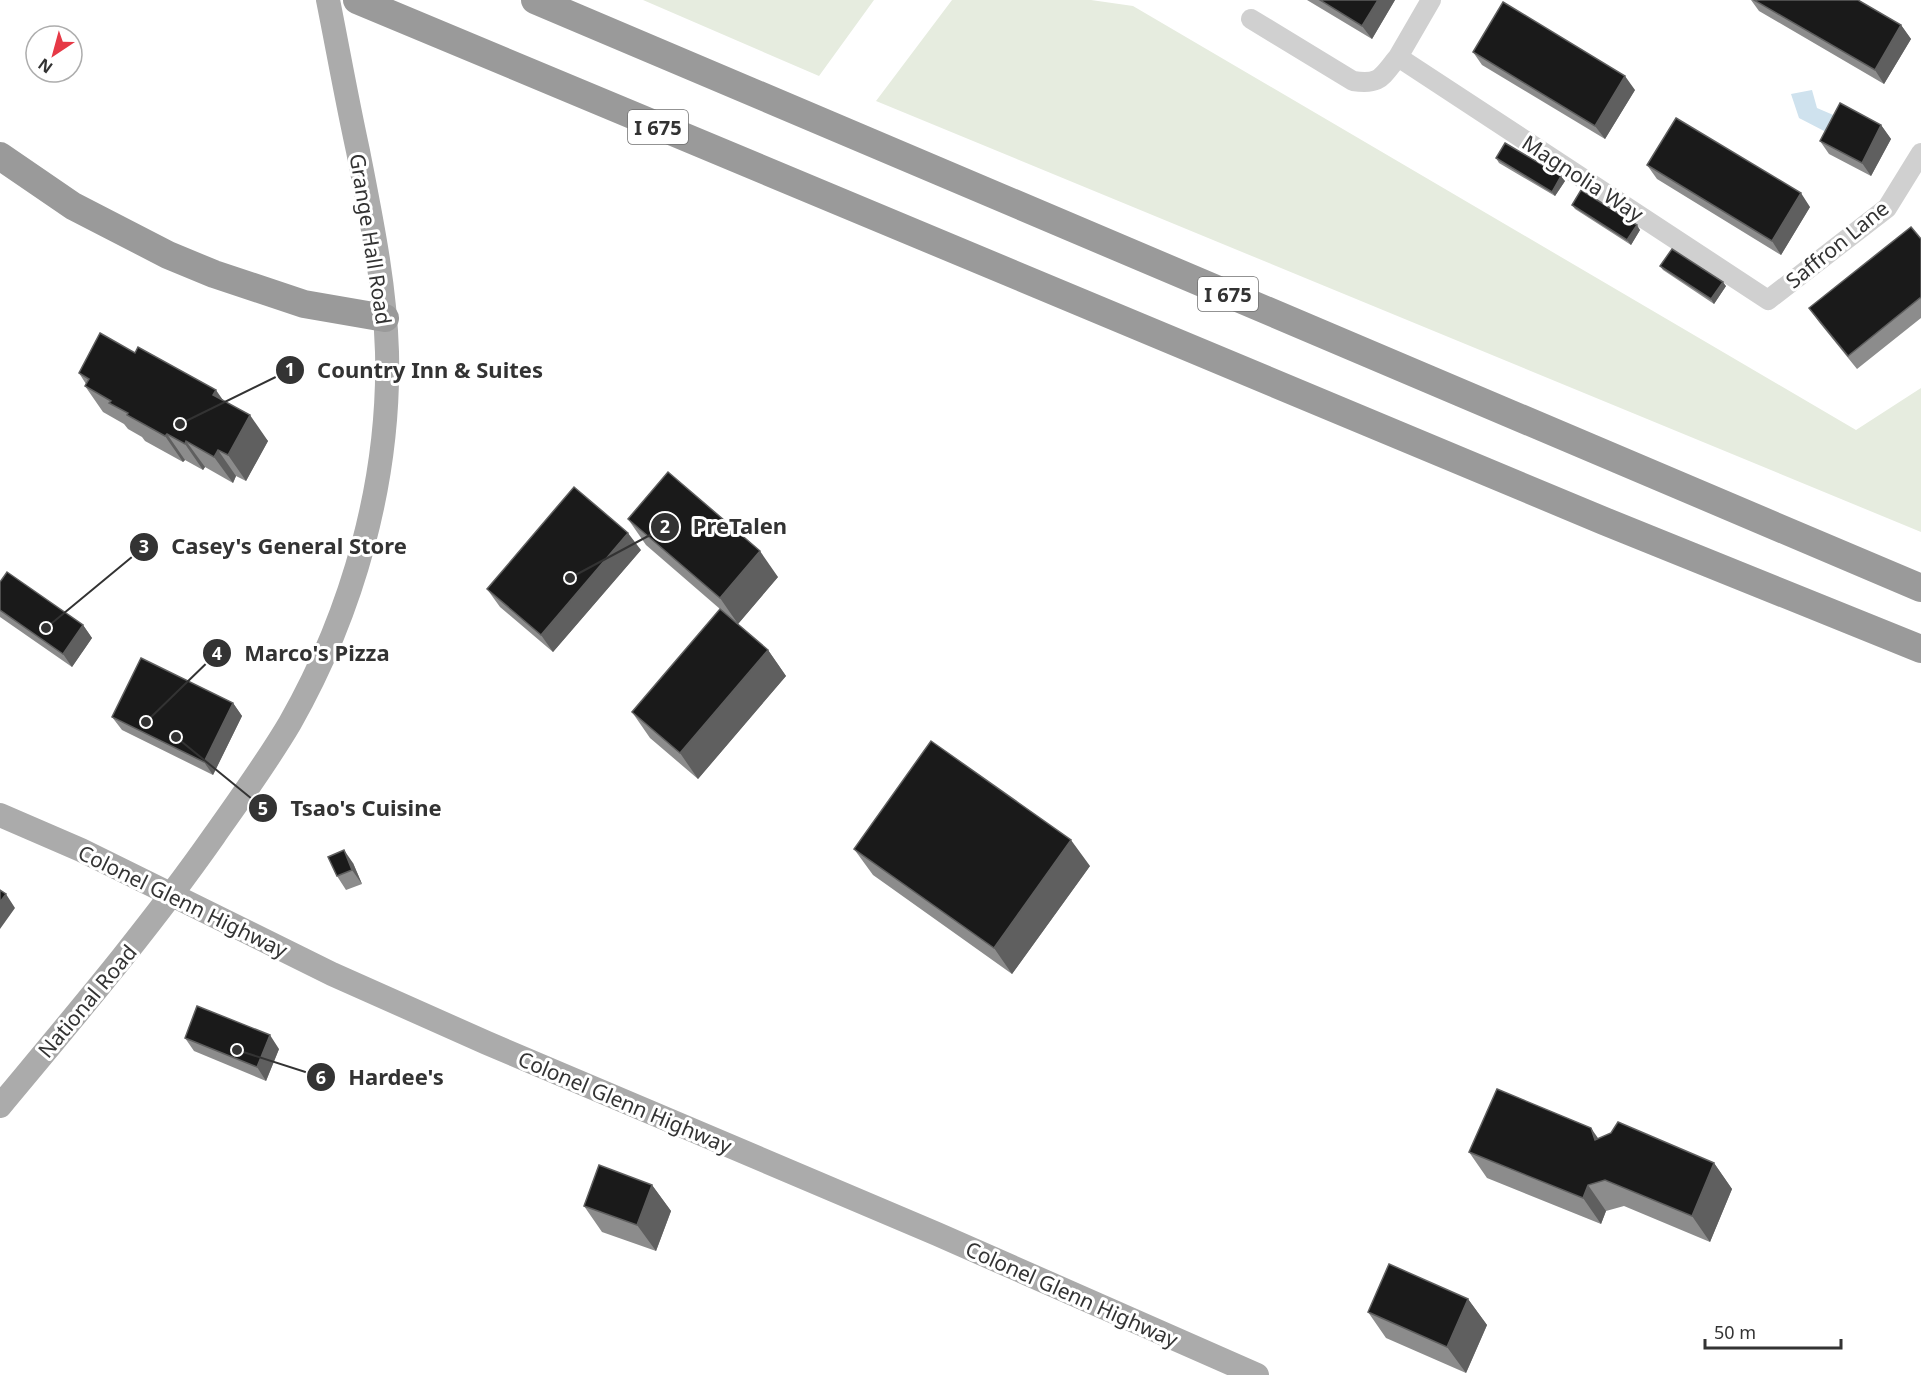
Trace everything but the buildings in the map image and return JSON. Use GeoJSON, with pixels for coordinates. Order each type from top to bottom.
{"type":"FeatureCollection","features":[{"type":"Feature","properties":{"kind":"highway","name":"I 675"},"geometry":{"type":"LineString","coordinates":[[357,0],[1604,521],[1921,649]]}},
{"type":"Feature","properties":{"kind":"highway","name":"I 675"},"geometry":{"type":"LineString","coordinates":[[535,0],[1921,588]]}},
{"type":"Feature","properties":{"kind":"highway"},"geometry":{"type":"LineString","coordinates":[[0,156],[73,206],[168,255],[214,274],[304,304],[385,318]]}},
{"type":"Feature","properties":{"kind":"main road","name":"Grange Hall Road"},"geometry":{"type":"LineString","coordinates":[[172,895],[266,762],[310,686],[338,622],[364,538],[380,461],[387,391],[385,318],[375,233],[328,0]]}},
{"type":"Feature","properties":{"kind":"main road","name":"Colonel Glenn Highway"},"geometry":{"type":"LineString","coordinates":[[0,815],[81,850],[332,974],[937,1234],[1257,1375]]}},
{"type":"Feature","properties":{"kind":"main road","name":"National Road"},"geometry":{"type":"LineString","coordinates":[[0,1106],[172,895]]}},
{"type":"Feature","properties":{"kind":"street"},"geometry":{"type":"LineString","coordinates":[[1251,19],[1353,81],[1370,83],[1380,79],[1398,57],[1431,0]]}},
{"type":"Feature","properties":{"kind":"street","name":"Magnolia Way"},"geometry":{"type":"LineString","coordinates":[[1398,57],[1768,300]]}},
{"type":"Feature","properties":{"kind":"street","name":"Saffron Lane"},"geometry":{"type":"LineString","coordinates":[[1768,300],[1887,208],[1921,153]]}},
{"type":"Feature","properties":{"kind":"shaded area"},"geometry":{"type":"Polygon","coordinates":[[[643,0],[874,0],[819,76],[643,0]]]}},
{"type":"Feature","properties":{"kind":"shaded area"},"geometry":{"type":"Polygon","coordinates":[[[952,0],[1091,0],[1133,6],[1856,430],[1921,388],[1921,532],[876,101],[952,0]]]}},
{"type":"Feature","properties":{"kind":"water"},"geometry":{"type":"Polygon","coordinates":[[[1812,90],[1817,108],[1838,117],[1828,133],[1799,118],[1791,94],[1812,90]]]}},
{"type":"Feature","properties":{"kind":"place","name":"Country Inn & Suites"},"geometry":{"type":"Point","coordinates":[180,424]}},
{"type":"Feature","properties":{"kind":"place","name":"PreTalen"},"geometry":{"type":"Point","coordinates":[570,578]}},
{"type":"Feature","properties":{"kind":"place","name":"Casey's General Store"},"geometry":{"type":"Point","coordinates":[46,628]}},
{"type":"Feature","properties":{"kind":"place","name":"Marco's Pizza"},"geometry":{"type":"Point","coordinates":[146,722]}},
{"type":"Feature","properties":{"kind":"place","name":"Tsao's Cuisine"},"geometry":{"type":"Point","coordinates":[176,737]}},
{"type":"Feature","properties":{"kind":"place","name":"Hardee's"},"geometry":{"type":"Point","coordinates":[237,1050]}}]}
